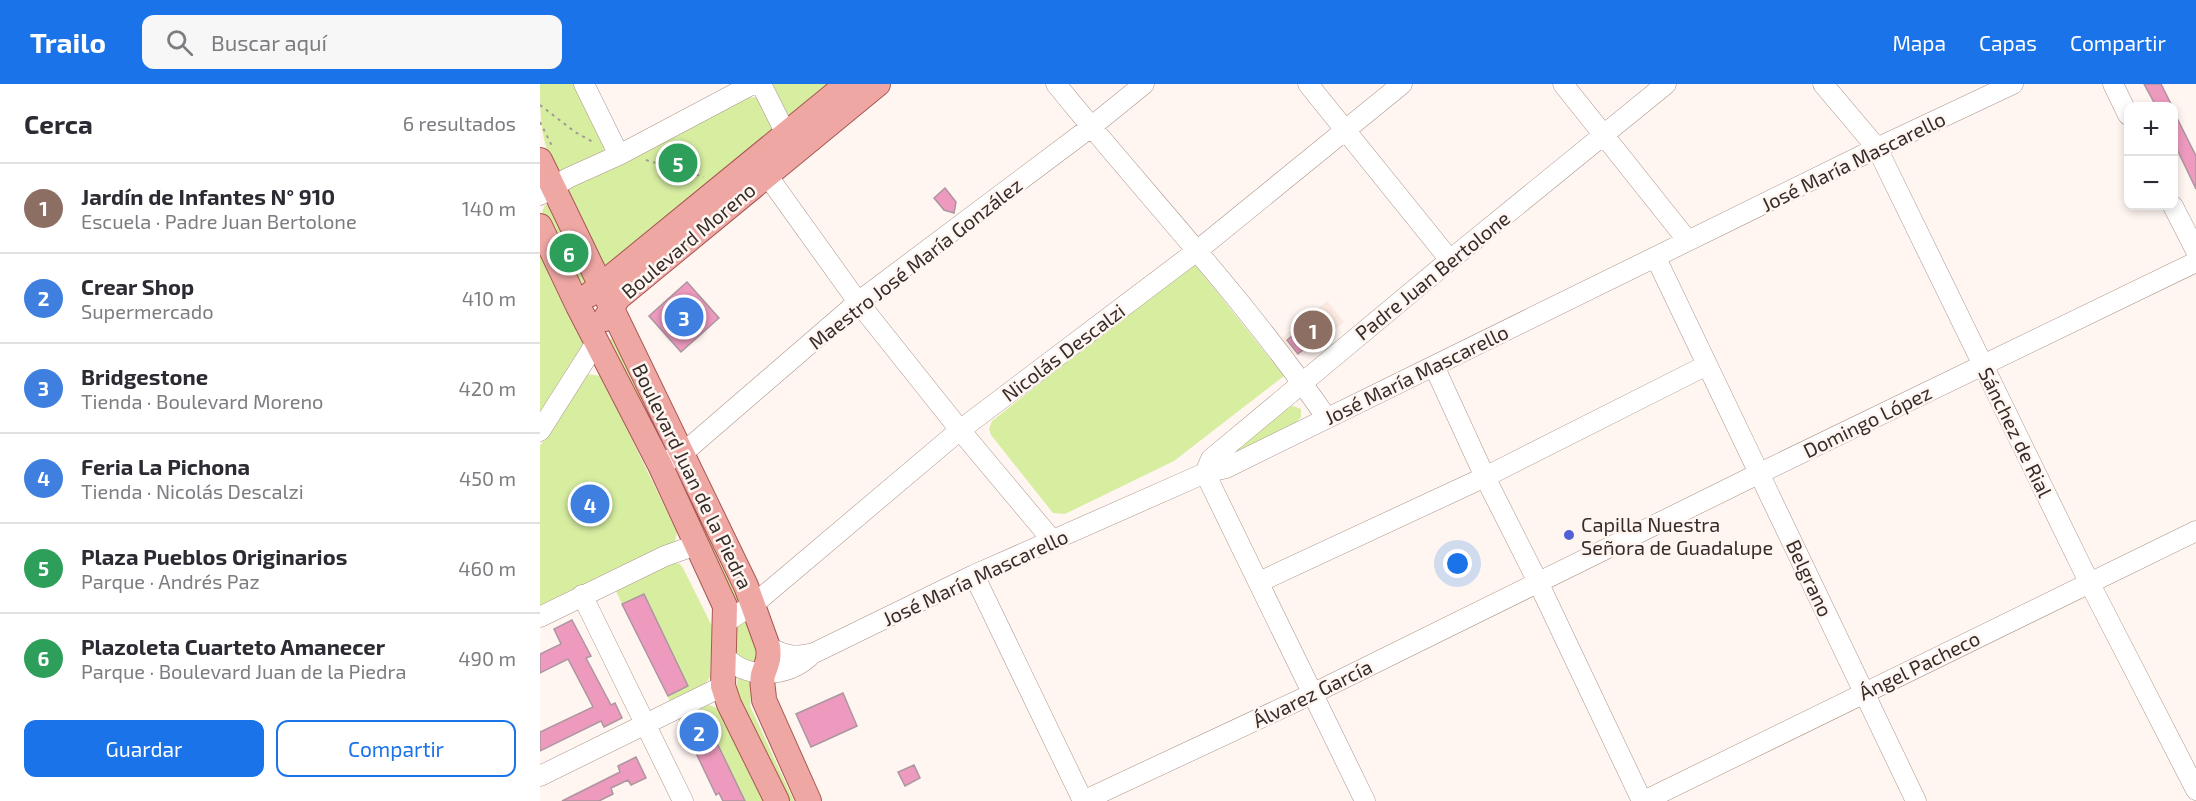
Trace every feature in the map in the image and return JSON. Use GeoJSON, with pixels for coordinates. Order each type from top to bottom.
{"type":"FeatureCollection","features":[{"type":"Feature","properties":{"kind":"main road","name":"Boulevard Moreno"},"geometry":{"type":"LineString","coordinates":[[791,143],[848,84]]}},
{"type":"Feature","properties":{"kind":"main road","name":"Boulevard Moreno"},"geometry":{"type":"LineString","coordinates":[[578,306],[601,285],[791,143],[878,84]]}},
{"type":"Feature","properties":{"kind":"main road","name":"Boulevard Juan de la Piedra"},"geometry":{"type":"LineString","coordinates":[[540,160],[546,191],[612,306],[754,604],[770,657],[763,674],[764,700],[809,801]]}},
{"type":"Feature","properties":{"kind":"main road","name":"Boulevard Moreno"},"geometry":{"type":"LineString","coordinates":[[597,341],[603,322],[618,298],[761,167]]}},
{"type":"Feature","properties":{"kind":"main road","name":"Boulevard Juan de la Piedra"},"geometry":{"type":"LineString","coordinates":[[540,226],[578,306],[660,465],[725,606],[723,686],[729,704],[777,801]]}},
{"type":"Feature","properties":{"kind":"street"},"geometry":{"type":"LineString","coordinates":[[584,84],[619,155]]}},
{"type":"Feature","properties":{"kind":"street"},"geometry":{"type":"LineString","coordinates":[[546,191],[753,84]]}},
{"type":"Feature","properties":{"kind":"street"},"geometry":{"type":"LineString","coordinates":[[761,84],[791,143]]}},
{"type":"Feature","properties":{"kind":"street"},"geometry":{"type":"LineString","coordinates":[[1056,84],[1091,128],[1197,250],[1302,382],[1326,417]]}},
{"type":"Feature","properties":{"kind":"street","name":"Maestro José María González"},"geometry":{"type":"LineString","coordinates":[[660,465],[683,453],[858,302],[1091,128],[1144,84]]}},
{"type":"Feature","properties":{"kind":"street"},"geometry":{"type":"LineString","coordinates":[[1308,84],[1450,260]]}},
{"type":"Feature","properties":{"kind":"street","name":"Nicolás Descalzi"},"geometry":{"type":"LineString","coordinates":[[726,622],[754,604],[960,430],[1197,250],[1402,84]]}},
{"type":"Feature","properties":{"kind":"street"},"geometry":{"type":"LineString","coordinates":[[1563,84],[1688,241]]}},
{"type":"Feature","properties":{"kind":"street","name":"Padre Juan Bertolone"},"geometry":{"type":"LineString","coordinates":[[1205,473],[1211,459],[1302,382],[1665,84]]}},
{"type":"Feature","properties":{"kind":"street","name":"Sánchez de Rial"},"geometry":{"type":"LineString","coordinates":[[1823,84],[1877,148],[2090,582],[2196,790]]}},
{"type":"Feature","properties":{"kind":"street","name":"José María Mascarello"},"geometry":{"type":"LineString","coordinates":[[763,674],[777,672],[804,661],[814,653],[974,575],[1052,540],[1205,473],[1226,468],[1877,148],[2013,84]]}},
{"type":"Feature","properties":{"kind":"street"},"geometry":{"type":"LineString","coordinates":[[2113,84],[2124,107]]}},
{"type":"Feature","properties":{"kind":"street"},"geometry":{"type":"LineString","coordinates":[[761,167],[858,302],[960,430],[1052,540]]}},
{"type":"Feature","properties":{"kind":"street"},"geometry":{"type":"LineString","coordinates":[[2176,210],[2196,251]]}},
{"type":"Feature","properties":{"kind":"street","name":"Belgrano"},"geometry":{"type":"LineString","coordinates":[[1656,258],[1916,801]]}},
{"type":"Feature","properties":{"kind":"street","name":"Domingo López"},"geometry":{"type":"LineString","coordinates":[[1538,582],[2196,262]]}},
{"type":"Feature","properties":{"kind":"street","name":"Boulevard Moreno"},"geometry":{"type":"LineString","coordinates":[[540,431],[597,341]]}},
{"type":"Feature","properties":{"kind":"street"},"geometry":{"type":"LineString","coordinates":[[1259,582],[1485,477],[1707,365]]}},
{"type":"Feature","properties":{"kind":"street"},"geometry":{"type":"LineString","coordinates":[[1434,366],[1485,477],[1643,801]]}},
{"type":"Feature","properties":{"kind":"street"},"geometry":{"type":"LineString","coordinates":[[1205,473],[1365,801]]}},
{"type":"Feature","properties":{"kind":"street","name":"Ángel Pacheco"},"geometry":{"type":"LineString","coordinates":[[1643,801],[2196,531]]}},
{"type":"Feature","properties":{"kind":"street"},"geometry":{"type":"LineString","coordinates":[[540,616],[664,556],[696,545]]}},
{"type":"Feature","properties":{"kind":"street"},"geometry":{"type":"LineString","coordinates":[[974,575],[1083,801]]}},
{"type":"Feature","properties":{"kind":"street","name":"Álvarez García"},"geometry":{"type":"LineString","coordinates":[[1083,801],[1312,694],[1538,582]]}},
{"type":"Feature","properties":{"kind":"street"},"geometry":{"type":"LineString","coordinates":[[582,595],[683,801]]}},
{"type":"Feature","properties":{"kind":"street"},"geometry":{"type":"LineString","coordinates":[[768,647],[796,657],[814,653]]}},
{"type":"Feature","properties":{"kind":"street"},"geometry":{"type":"LineString","coordinates":[[723,654],[730,663],[737,667],[763,674]]}},
{"type":"Feature","properties":{"kind":"street"},"geometry":{"type":"LineString","coordinates":[[540,776],[723,686]]}},
{"type":"Feature","properties":{"kind":"street"},"geometry":{"type":"LineString","coordinates":[[2183,801],[2196,794]]}},
{"type":"Feature","properties":{"kind":"shaded area"},"geometry":{"type":"Polygon","coordinates":[[[1327,301],[1344,322],[1303,356],[1295,355],[1281,339],[1327,301]]]}},
{"type":"Feature","properties":{"kind":"green space"},"geometry":{"type":"Polygon","coordinates":[[[540,84],[577,84],[606,143],[603,152],[561,172],[554,164],[545,143],[541,119],[540,84]]]}},
{"type":"Feature","properties":{"kind":"green space"},"geometry":{"type":"Polygon","coordinates":[[[768,84],[835,84],[786,119],[768,84]]]}},
{"type":"Feature","properties":{"kind":"green space"},"geometry":{"type":"Polygon","coordinates":[[[756,97],[770,113],[773,134],[602,269],[567,197],[572,186],[745,98],[756,97]]]}},
{"type":"Feature","properties":{"kind":"green space"},"geometry":{"type":"Polygon","coordinates":[[[549,204],[589,279],[581,287],[577,285],[542,212],[545,205],[549,204]]]}},
{"type":"Feature","properties":{"kind":"green space"},"geometry":{"type":"Polygon","coordinates":[[[540,248],[585,345],[540,421],[540,248]]]}},
{"type":"Feature","properties":{"kind":"green space"},"geometry":{"type":"Polygon","coordinates":[[[1193,262],[1284,376],[1174,461],[1065,514],[1053,513],[991,435],[989,429],[992,421],[1193,262]]]}},
{"type":"Feature","properties":{"kind":"green space"},"geometry":{"type":"Polygon","coordinates":[[[615,336],[665,437],[662,440],[659,440],[609,340],[615,336]]]}},
{"type":"Feature","properties":{"kind":"green space"},"geometry":{"type":"Polygon","coordinates":[[[586,374],[601,376],[677,532],[675,542],[668,549],[540,612],[540,446],[586,374]]]}},
{"type":"Feature","properties":{"kind":"green space"},"geometry":{"type":"Polygon","coordinates":[[[1293,406],[1301,409],[1301,417],[1295,424],[1233,454],[1234,450],[1284,408],[1293,406]]]}},
{"type":"Feature","properties":{"kind":"green space"},"geometry":{"type":"Polygon","coordinates":[[[681,472],[748,602],[737,611],[675,475],[681,472]]]}},
{"type":"Feature","properties":{"kind":"green space"},"geometry":{"type":"Polygon","coordinates":[[[674,563],[680,564],[683,568],[712,626],[710,677],[704,686],[670,702],[668,697],[688,686],[644,594],[622,604],[616,591],[674,563]]]}},
{"type":"Feature","properties":{"kind":"green space"},"geometry":{"type":"Polygon","coordinates":[[[747,622],[760,655],[754,664],[736,660],[734,631],[741,623],[747,622]]]}},
{"type":"Feature","properties":{"kind":"green space"},"geometry":{"type":"Polygon","coordinates":[[[739,672],[752,686],[750,706],[794,801],[788,801],[735,694],[739,672]]]}},
{"type":"Feature","properties":{"kind":"green space"},"geometry":{"type":"Polygon","coordinates":[[[709,705],[720,709],[766,801],[745,801],[707,722],[685,732],[678,719],[709,705]]]}},
{"type":"Feature","properties":{"kind":"building"},"geometry":{"type":"Polygon","coordinates":[[[2144,84],[2161,84],[2170,102],[2154,102],[2144,84]]]}},
{"type":"Feature","properties":{"kind":"building"},"geometry":{"type":"Polygon","coordinates":[[[2178,120],[2196,156],[2196,189],[2178,151],[2178,120]]]}},
{"type":"Feature","properties":{"kind":"building"},"geometry":{"type":"Polygon","coordinates":[[[945,188],[956,202],[954,213],[944,210],[934,198],[945,188]]]}},
{"type":"Feature","properties":{"kind":"building"},"geometry":{"type":"Polygon","coordinates":[[[687,282],[719,318],[681,352],[649,316],[687,282]]]}},
{"type":"Feature","properties":{"kind":"building"},"geometry":{"type":"Polygon","coordinates":[[[1313,319],[1324,333],[1298,354],[1287,340],[1313,319]]]}},
{"type":"Feature","properties":{"kind":"building"},"geometry":{"type":"Polygon","coordinates":[[[644,594],[688,686],[668,696],[622,604],[644,594]]]}},
{"type":"Feature","properties":{"kind":"building"},"geometry":{"type":"Polygon","coordinates":[[[572,620],[591,656],[586,658],[611,705],[615,703],[622,718],[604,727],[601,721],[540,751],[540,732],[593,707],[568,659],[540,673],[540,654],[561,644],[554,629],[572,620]]]}},
{"type":"Feature","properties":{"kind":"building"},"geometry":{"type":"Polygon","coordinates":[[[843,693],[857,726],[811,747],[796,714],[843,693]]]}},
{"type":"Feature","properties":{"kind":"building"},"geometry":{"type":"Polygon","coordinates":[[[707,722],[745,801],[723,801],[719,793],[716,795],[685,732],[707,722]]]}},
{"type":"Feature","properties":{"kind":"building"},"geometry":{"type":"Polygon","coordinates":[[[636,757],[646,778],[631,785],[628,780],[611,788],[613,794],[599,801],[562,801],[620,772],[618,766],[636,757]]]}},
{"type":"Feature","properties":{"kind":"building"},"geometry":{"type":"Polygon","coordinates":[[[914,765],[920,778],[905,786],[898,772],[914,765]]]}},
{"type":"Feature","properties":{"kind":"place","name":"Plaza Pueblos Originarios"},"geometry":{"type":"Point","coordinates":[678,163]}},
{"type":"Feature","properties":{"kind":"place","name":"Plazoleta Cuarteto Amanecer"},"geometry":{"type":"Point","coordinates":[569,253]}},
{"type":"Feature","properties":{"kind":"place","name":"Bridgestone"},"geometry":{"type":"Point","coordinates":[684,317]}},
{"type":"Feature","properties":{"kind":"place","name":"Jardín de Infantes N° 910"},"geometry":{"type":"Point","coordinates":[1313,330]}},
{"type":"Feature","properties":{"kind":"place","name":"Feria La Pichona"},"geometry":{"type":"Point","coordinates":[590,504]}},
{"type":"Feature","properties":{"kind":"place","name":"Capilla Nuestra Señora de Guadalupe"},"geometry":{"type":"Point","coordinates":[1569,535]}},
{"type":"Feature","properties":{"kind":"place","name":"Crear Shop"},"geometry":{"type":"Point","coordinates":[699,732]}}]}
